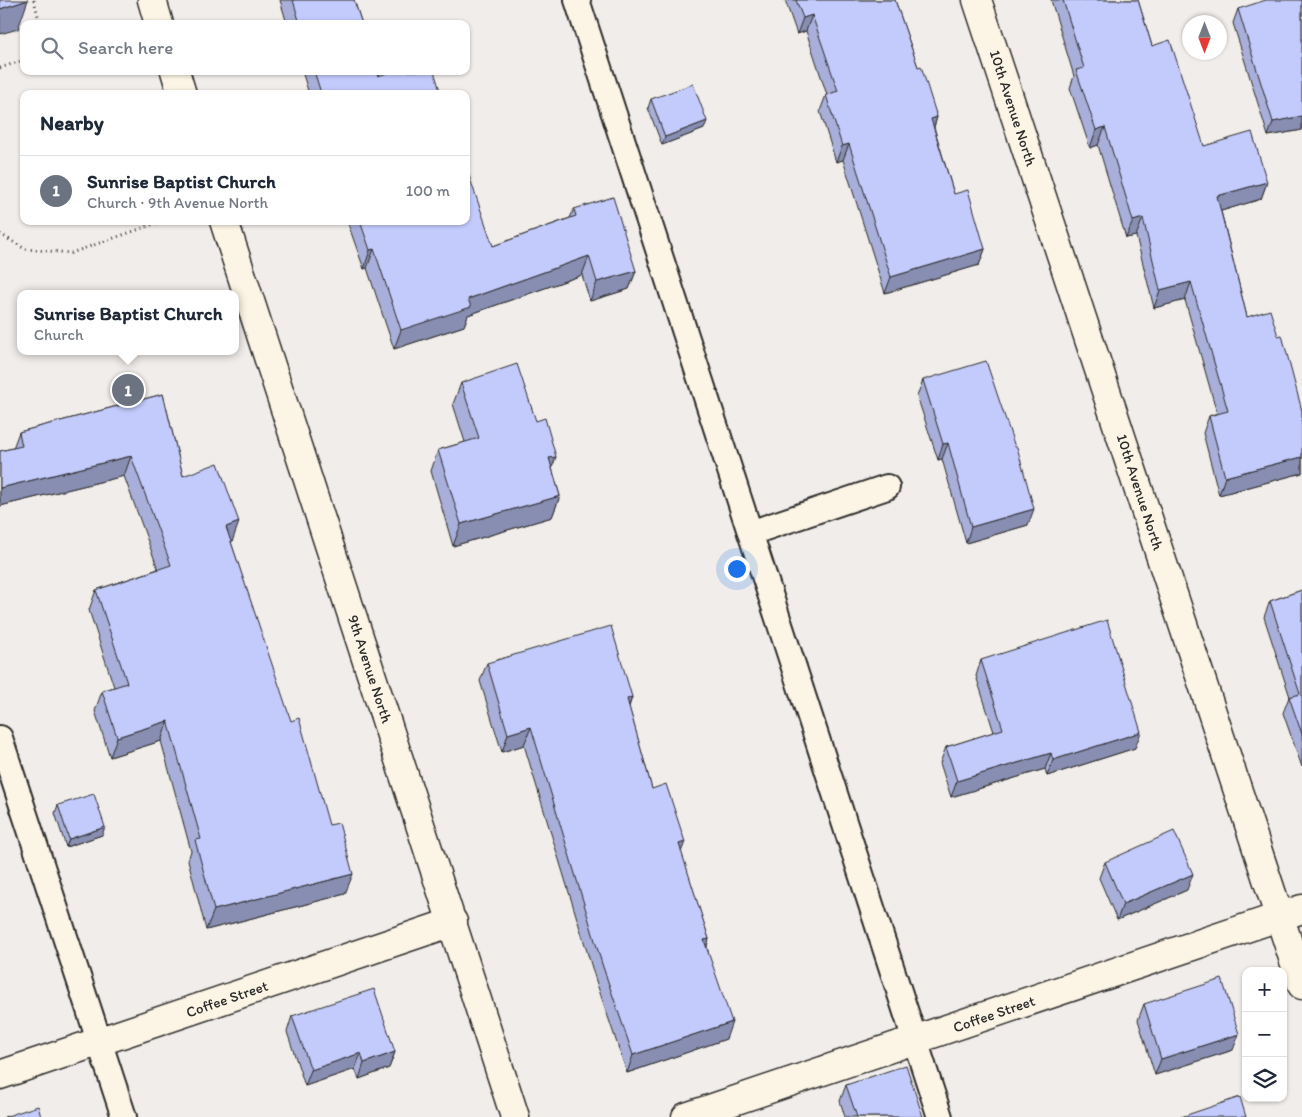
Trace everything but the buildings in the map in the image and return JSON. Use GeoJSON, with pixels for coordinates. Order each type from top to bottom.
{"type":"FeatureCollection","features":[{"type":"Feature","properties":{"kind":"street"},"geometry":{"type":"LineString","coordinates":[[152,0],[158,20]]}},
{"type":"Feature","properties":{"kind":"street","name":"10th Avenue North"},"geometry":{"type":"LineString","coordinates":[[977,0],[1291,913],[1302,985]]}},
{"type":"Feature","properties":{"kind":"street"},"geometry":{"type":"LineString","coordinates":[[176,75],[181,90]]}},
{"type":"Feature","properties":{"kind":"street","name":"9th Avenue North"},"geometry":{"type":"LineString","coordinates":[[225,225],[515,1117]]}},
{"type":"Feature","properties":{"kind":"street","name":"Coffee Street"},"geometry":{"type":"LineString","coordinates":[[686,1117],[915,1042],[1291,913]]}},
{"type":"Feature","properties":{"kind":"street","name":"Coffee Street"},"geometry":{"type":"LineString","coordinates":[[0,1075],[453,922]]}},
{"type":"Feature","properties":{"kind":"lane"},"geometry":{"type":"LineString","coordinates":[[577,0],[940,1117]]}},
{"type":"Feature","properties":{"kind":"lane"},"geometry":{"type":"LineString","coordinates":[[750,533],[887,487]]}},
{"type":"Feature","properties":{"kind":"lane"},"geometry":{"type":"LineString","coordinates":[[0,738],[124,1117]]}},
{"type":"Feature","properties":{"kind":"path"},"geometry":{"type":"LineString","coordinates":[[34,0],[39,20]]}},
{"type":"Feature","properties":{"kind":"path"},"geometry":{"type":"LineString","coordinates":[[0,68],[20,61]]}},
{"type":"Feature","properties":{"kind":"path"},"geometry":{"type":"LineString","coordinates":[[0,234],[25,249],[70,253],[151,225]]}},
{"type":"Feature","properties":{"kind":"place","name":"Sunrise Baptist Church"},"geometry":{"type":"Point","coordinates":[128,390]}}]}
